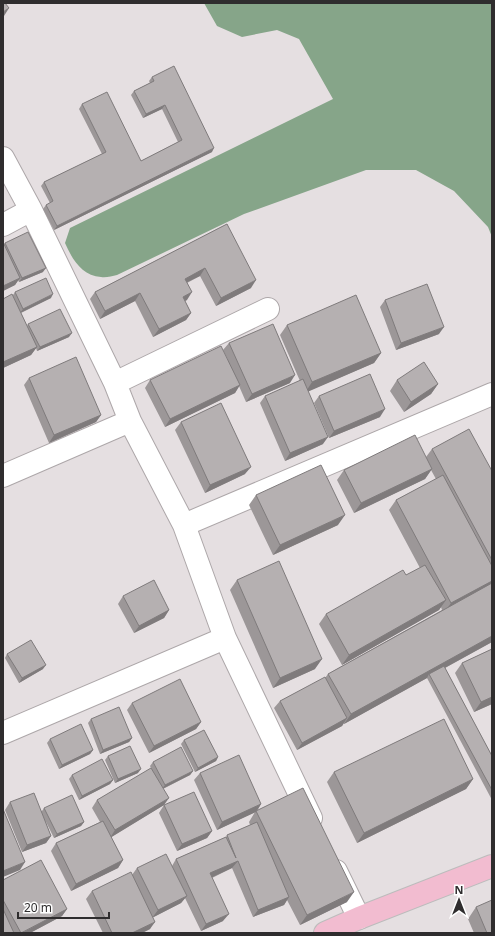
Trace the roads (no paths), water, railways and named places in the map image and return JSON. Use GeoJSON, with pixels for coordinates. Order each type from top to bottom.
{"type":"FeatureCollection","features":[{"type":"Feature","properties":{"kind":"main road"},"geometry":{"type":"LineString","coordinates":[[324,933],[492,866]]}},
{"type":"Feature","properties":{"kind":"street"},"geometry":{"type":"LineString","coordinates":[[3,158],[32,210],[115,383],[130,421],[184,526],[225,638],[359,918]]}},
{"type":"Feature","properties":{"kind":"street"},"geometry":{"type":"LineString","coordinates":[[3,224],[32,210]]}},
{"type":"Feature","properties":{"kind":"street"},"geometry":{"type":"LineString","coordinates":[[115,383],[268,309]]}},
{"type":"Feature","properties":{"kind":"street"},"geometry":{"type":"LineString","coordinates":[[184,526],[492,394]]}},
{"type":"Feature","properties":{"kind":"street"},"geometry":{"type":"LineString","coordinates":[[3,476],[130,421]]}},
{"type":"Feature","properties":{"kind":"street"},"geometry":{"type":"LineString","coordinates":[[3,732],[225,638]]}}]}
